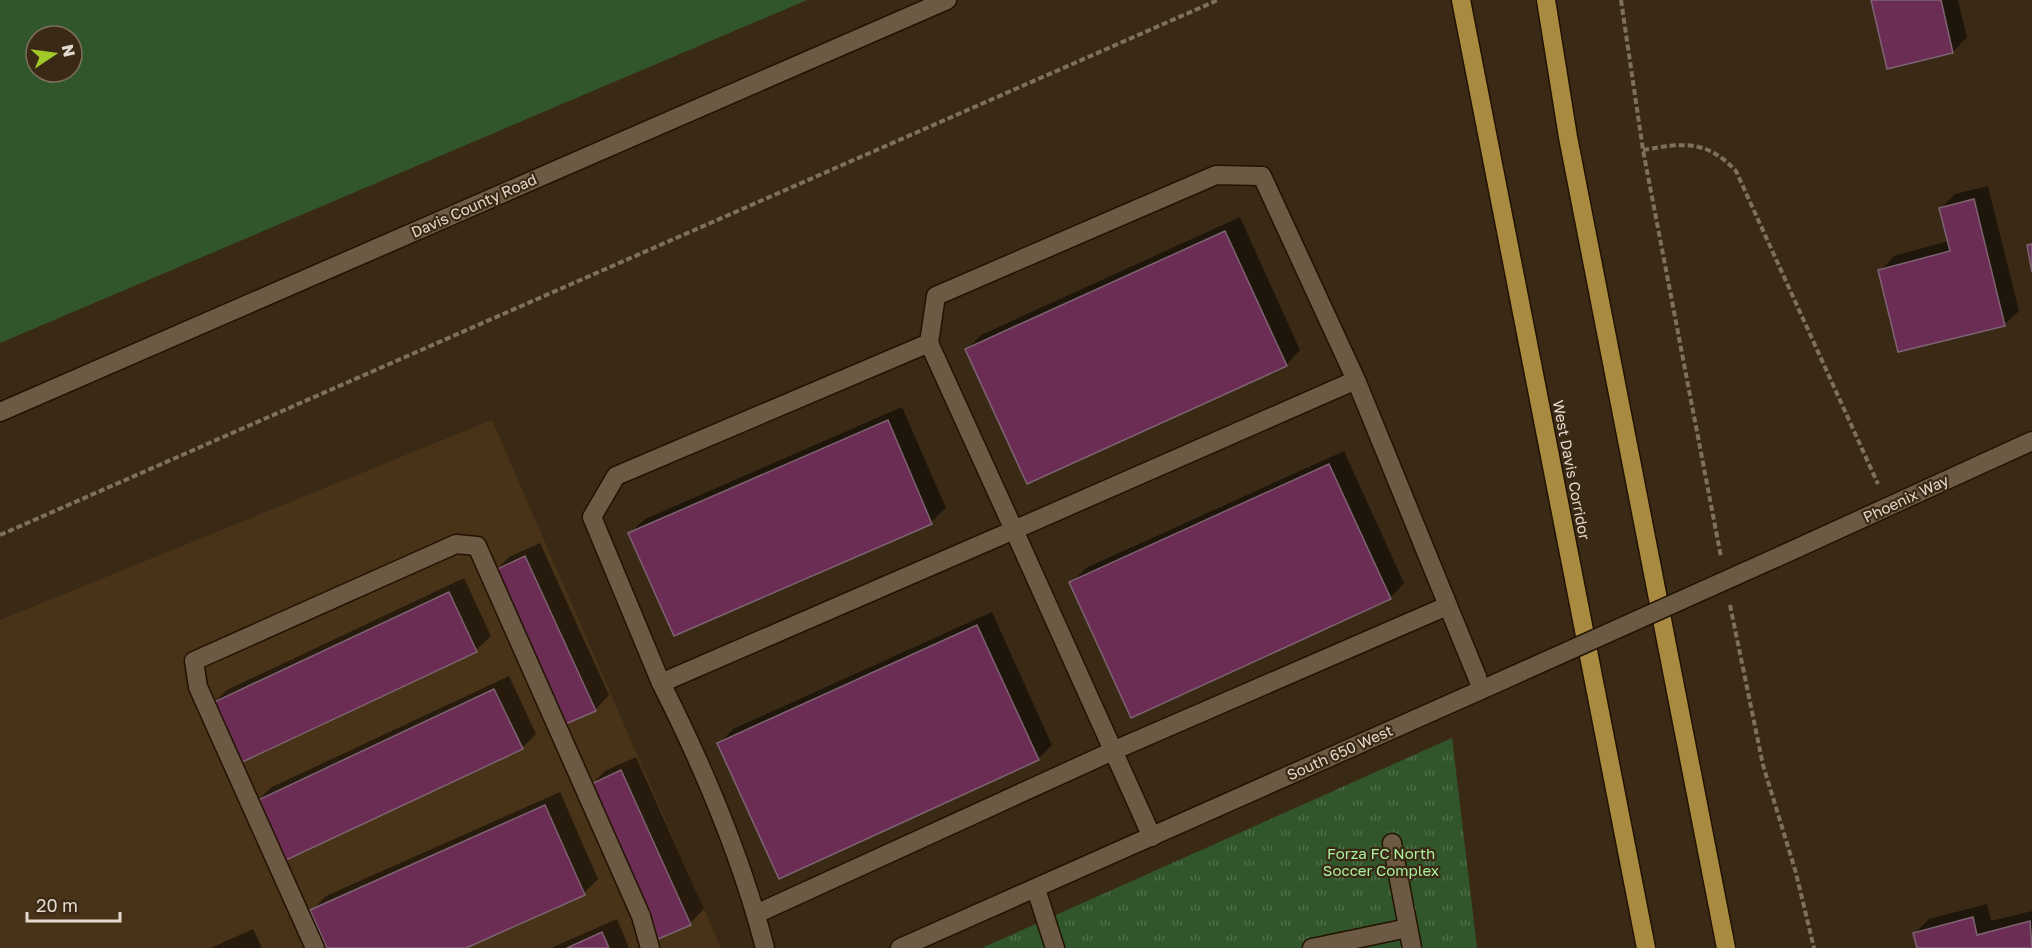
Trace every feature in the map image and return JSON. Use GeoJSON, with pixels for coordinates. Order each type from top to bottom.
{"type":"FeatureCollection","features":[{"type":"Feature","properties":{"kind":"highway","name":"West Davis Corridor"},"geometry":{"type":"LineString","coordinates":[[1461,0],[1646,948]]}},
{"type":"Feature","properties":{"kind":"highway"},"geometry":{"type":"LineString","coordinates":[[1546,0],[1568,137],[1726,948]]}},
{"type":"Feature","properties":{"kind":"street","name":"Davis County Road"},"geometry":{"type":"LineString","coordinates":[[0,412],[947,0]]}},
{"type":"Feature","properties":{"kind":"street"},"geometry":{"type":"LineString","coordinates":[[1152,837],[1115,750],[929,343],[936,296],[1216,175],[1262,176],[1356,380],[1447,606],[1486,687]]}},
{"type":"Feature","properties":{"kind":"street"},"geometry":{"type":"LineString","coordinates":[[765,948],[733,845],[690,740],[661,683],[592,517],[616,476],[929,343]]}},
{"type":"Feature","properties":{"kind":"street"},"geometry":{"type":"LineString","coordinates":[[661,683],[1356,380]]}},
{"type":"Feature","properties":{"kind":"street","name":"Phoenix Way"},"geometry":{"type":"LineString","coordinates":[[1780,556],[2032,441]]}},
{"type":"Feature","properties":{"kind":"street"},"geometry":{"type":"LineString","coordinates":[[315,948],[198,687],[194,661],[456,544],[477,546],[641,916],[650,948]]}},
{"type":"Feature","properties":{"kind":"street","name":"South 650 West"},"geometry":{"type":"LineString","coordinates":[[900,948],[1780,556]]}},
{"type":"Feature","properties":{"kind":"street"},"geometry":{"type":"LineString","coordinates":[[756,914],[1115,750],[1447,606]]}},
{"type":"Feature","properties":{"kind":"street"},"geometry":{"type":"LineString","coordinates":[[1392,843],[1412,948]]}},
{"type":"Feature","properties":{"kind":"street"},"geometry":{"type":"LineString","coordinates":[[1036,889],[1055,948]]}},
{"type":"Feature","properties":{"kind":"street"},"geometry":{"type":"LineString","coordinates":[[1312,948],[1408,928]]}},
{"type":"Feature","properties":{"kind":"path"},"geometry":{"type":"LineString","coordinates":[[0,535],[1218,0]]}},
{"type":"Feature","properties":{"kind":"path"},"geometry":{"type":"LineString","coordinates":[[1622,0],[1643,150],[1718,543]]}},
{"type":"Feature","properties":{"kind":"path"},"geometry":{"type":"LineString","coordinates":[[1643,150],[1672,145],[1698,146],[1725,159],[1736,171],[1888,507]]}},
{"type":"Feature","properties":{"kind":"path"},"geometry":{"type":"LineString","coordinates":[[1734,625],[1763,765],[1796,873],[1814,948]]}},
{"type":"Feature","properties":{"kind":"shaded area"},"geometry":{"type":"Polygon","coordinates":[[[492,420],[721,948],[0,948],[0,620],[492,420]]]}},
{"type":"Feature","properties":{"kind":"green space"},"geometry":{"type":"Polygon","coordinates":[[[0,0],[807,0],[0,343],[0,0]]]}},
{"type":"Feature","properties":{"kind":"green space","name":"Forza FC North Soccer Complex"},"geometry":{"type":"Polygon","coordinates":[[[1452,738],[1477,948],[982,948],[1452,738]]]}},
{"type":"Feature","properties":{"kind":"building"},"geometry":{"type":"Polygon","coordinates":[[[1871,0],[1941,0],[1953,53],[1887,69],[1871,0]]]}},
{"type":"Feature","properties":{"kind":"building"},"geometry":{"type":"Polygon","coordinates":[[[1974,199],[2005,326],[1898,352],[1878,270],[1950,251],[1939,208],[1974,199]]]}},
{"type":"Feature","properties":{"kind":"building"},"geometry":{"type":"Polygon","coordinates":[[[1225,231],[1287,366],[1027,484],[965,349],[1225,231]]]}},
{"type":"Feature","properties":{"kind":"building"},"geometry":{"type":"Polygon","coordinates":[[[2032,244],[2032,272],[2027,245],[2032,244]]]}},
{"type":"Feature","properties":{"kind":"building"},"geometry":{"type":"Polygon","coordinates":[[[888,420],[932,524],[674,636],[628,533],[888,420]]]}},
{"type":"Feature","properties":{"kind":"building"},"geometry":{"type":"Polygon","coordinates":[[[1329,464],[1391,599],[1131,718],[1069,582],[1329,464]]]}},
{"type":"Feature","properties":{"kind":"building"},"geometry":{"type":"Polygon","coordinates":[[[525,556],[596,711],[563,725],[493,571],[525,556]]]}},
{"type":"Feature","properties":{"kind":"building"},"geometry":{"type":"Polygon","coordinates":[[[449,592],[477,652],[238,764],[210,704],[449,592]]]}},
{"type":"Feature","properties":{"kind":"building"},"geometry":{"type":"Polygon","coordinates":[[[977,625],[1039,760],[779,879],[717,743],[977,625]]]}},
{"type":"Feature","properties":{"kind":"building"},"geometry":{"type":"Polygon","coordinates":[[[494,689],[523,749],[284,861],[256,801],[494,689]]]}},
{"type":"Feature","properties":{"kind":"building"},"geometry":{"type":"Polygon","coordinates":[[[621,770],[691,925],[658,939],[589,785],[621,770]]]}},
{"type":"Feature","properties":{"kind":"building"},"geometry":{"type":"Polygon","coordinates":[[[545,805],[585,895],[466,948],[327,948],[310,910],[545,805]]]}},
{"type":"Feature","properties":{"kind":"building"},"geometry":{"type":"Polygon","coordinates":[[[1973,917],[1977,935],[2030,921],[2032,948],[1917,948],[1913,933],[1973,917]]]}},
{"type":"Feature","properties":{"kind":"building"},"geometry":{"type":"Polygon","coordinates":[[[602,932],[609,948],[567,948],[602,932]]]}}]}
